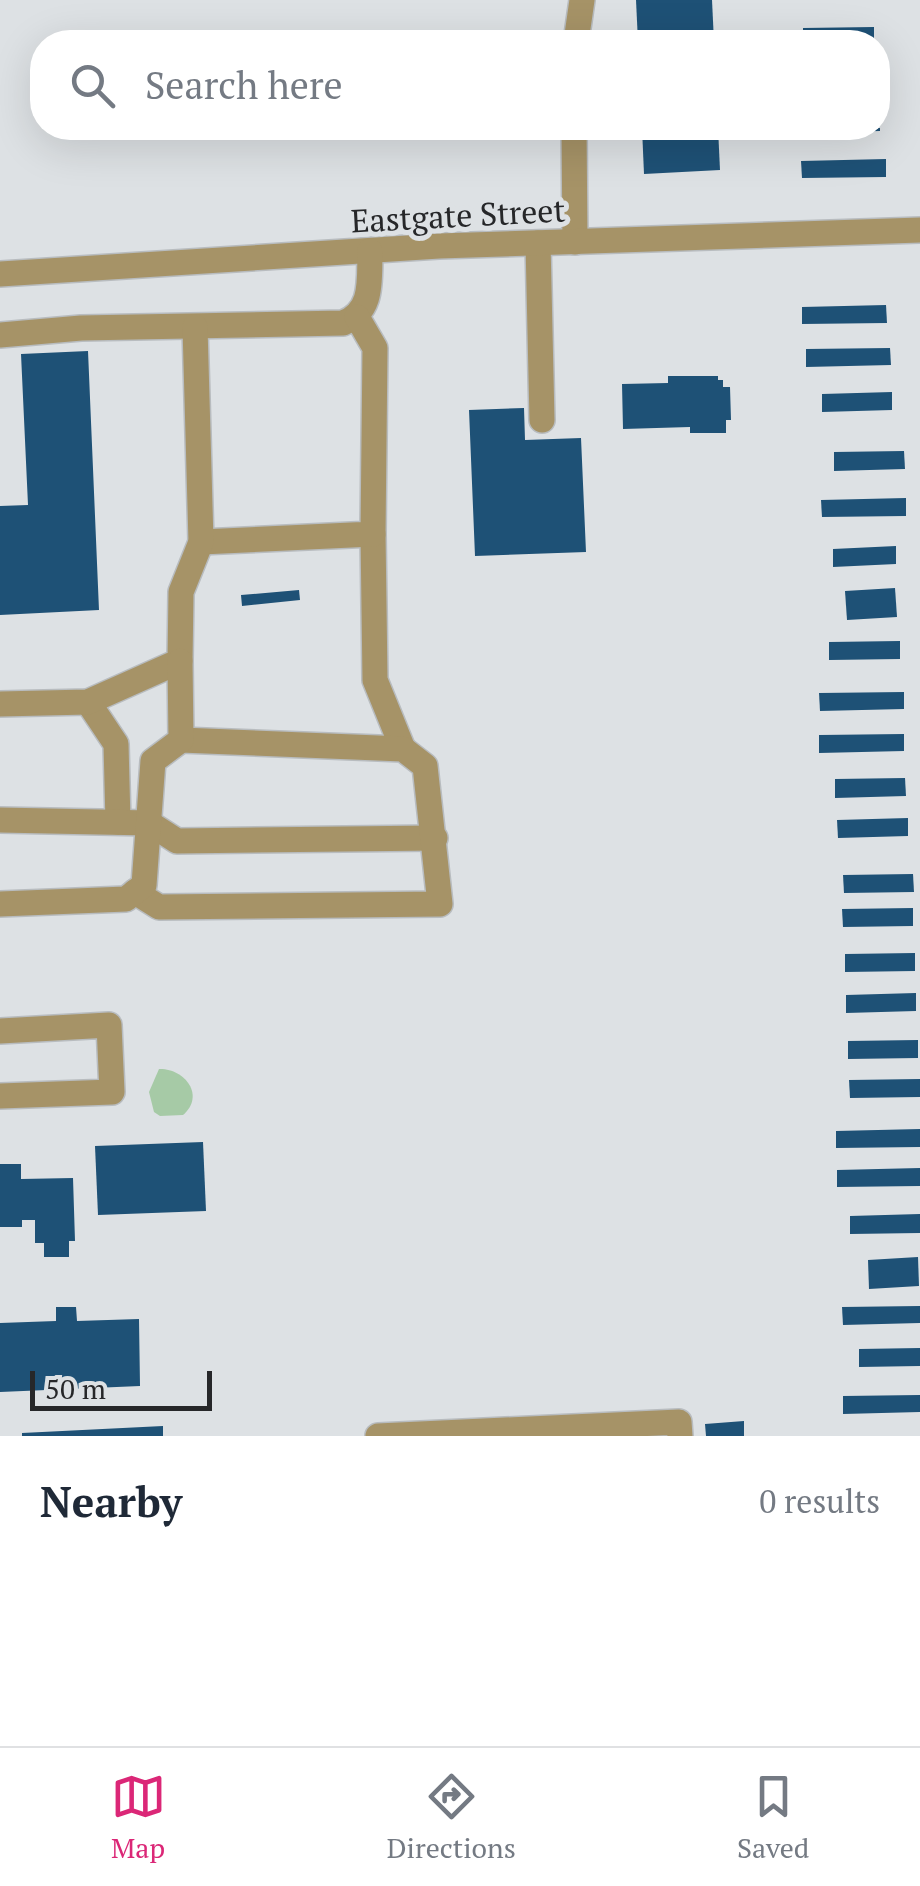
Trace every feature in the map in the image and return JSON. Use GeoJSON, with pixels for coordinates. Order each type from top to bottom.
{"type":"FeatureCollection","features":[{"type":"Feature","properties":{"kind":"street"},"geometry":{"type":"LineString","coordinates":[[578,30],[582,0]]}},
{"type":"Feature","properties":{"kind":"street"},"geometry":{"type":"LineString","coordinates":[[574,140],[574,242]]}},
{"type":"Feature","properties":{"kind":"street","name":"Eastgate Street"},"geometry":{"type":"LineString","coordinates":[[0,274],[370,251],[920,230]]}},
{"type":"Feature","properties":{"kind":"street"},"geometry":{"type":"LineString","coordinates":[[538,243],[542,420]]}},
{"type":"Feature","properties":{"kind":"street"},"geometry":{"type":"LineString","coordinates":[[0,335],[81,328],[343,323],[357,318],[368,299],[370,251]]}},
{"type":"Feature","properties":{"kind":"street"},"geometry":{"type":"LineString","coordinates":[[135,892],[159,906],[440,904],[425,766],[403,749],[375,680],[374,348],[357,318]]}},
{"type":"Feature","properties":{"kind":"street"},"geometry":{"type":"LineString","coordinates":[[181,740],[181,592],[201,542],[195,327]]}},
{"type":"Feature","properties":{"kind":"street"},"geometry":{"type":"LineString","coordinates":[[201,542],[373,534]]}},
{"type":"Feature","properties":{"kind":"street"},"geometry":{"type":"LineString","coordinates":[[0,704],[88,702],[180,661]]}},
{"type":"Feature","properties":{"kind":"street"},"geometry":{"type":"LineString","coordinates":[[88,702],[116,744],[118,822]]}},
{"type":"Feature","properties":{"kind":"street"},"geometry":{"type":"LineString","coordinates":[[0,904],[126,899],[144,885],[153,761],[181,740],[403,749]]}},
{"type":"Feature","properties":{"kind":"street"},"geometry":{"type":"LineString","coordinates":[[0,820],[150,823],[177,841],[435,838]]}},
{"type":"Feature","properties":{"kind":"street"},"geometry":{"type":"LineString","coordinates":[[0,1032],[110,1025],[112,1092],[0,1096]]}},
{"type":"Feature","properties":{"kind":"street"},"geometry":{"type":"LineString","coordinates":[[378,1436],[680,1422],[680,1436]]}},
{"type":"Feature","properties":{"kind":"green space"},"geometry":{"type":"Polygon","coordinates":[[[159,1069],[177,1073],[189,1084],[192,1099],[183,1115],[160,1116],[154,1112],[149,1092],[159,1069]]]}},
{"type":"Feature","properties":{"kind":"building"},"geometry":{"type":"Polygon","coordinates":[[[636,0],[712,0],[713,30],[637,30],[636,0]]]}},
{"type":"Feature","properties":{"kind":"building"},"geometry":{"type":"Polygon","coordinates":[[[874,27],[874,30],[803,30],[874,27]]]}},
{"type":"Feature","properties":{"kind":"building"},"geometry":{"type":"Polygon","coordinates":[[[643,140],[719,140],[720,170],[644,174],[643,140]]]}},
{"type":"Feature","properties":{"kind":"building"},"geometry":{"type":"Polygon","coordinates":[[[886,159],[886,177],[802,178],[801,161],[886,159]]]}},
{"type":"Feature","properties":{"kind":"building"},"geometry":{"type":"Polygon","coordinates":[[[886,305],[887,323],[802,324],[802,307],[886,305]]]}},
{"type":"Feature","properties":{"kind":"building"},"geometry":{"type":"Polygon","coordinates":[[[890,348],[891,365],[806,367],[806,349],[890,348]]]}},
{"type":"Feature","properties":{"kind":"building"},"geometry":{"type":"Polygon","coordinates":[[[88,351],[99,610],[0,615],[0,506],[28,505],[21,354],[88,351]]]}},
{"type":"Feature","properties":{"kind":"building"},"geometry":{"type":"Polygon","coordinates":[[[668,376],[718,376],[718,380],[723,380],[723,387],[730,387],[731,420],[726,420],[726,433],[690,433],[690,427],[623,429],[622,384],[668,383],[668,376]]]}},
{"type":"Feature","properties":{"kind":"building"},"geometry":{"type":"Polygon","coordinates":[[[892,392],[892,410],[822,412],[822,394],[892,392]]]}},
{"type":"Feature","properties":{"kind":"building"},"geometry":{"type":"Polygon","coordinates":[[[524,408],[525,440],[581,438],[586,552],[475,556],[469,410],[524,408]]]}},
{"type":"Feature","properties":{"kind":"building"},"geometry":{"type":"Polygon","coordinates":[[[904,451],[905,469],[834,471],[834,452],[904,451]]]}},
{"type":"Feature","properties":{"kind":"building"},"geometry":{"type":"Polygon","coordinates":[[[906,498],[906,516],[822,517],[821,500],[906,498]]]}},
{"type":"Feature","properties":{"kind":"building"},"geometry":{"type":"Polygon","coordinates":[[[896,546],[896,564],[833,567],[833,549],[896,546]]]}},
{"type":"Feature","properties":{"kind":"building"},"geometry":{"type":"Polygon","coordinates":[[[895,588],[897,617],[847,620],[845,591],[895,588]]]}},
{"type":"Feature","properties":{"kind":"building"},"geometry":{"type":"Polygon","coordinates":[[[299,590],[300,600],[242,606],[241,595],[299,590]]]}},
{"type":"Feature","properties":{"kind":"building"},"geometry":{"type":"Polygon","coordinates":[[[900,641],[900,659],[829,660],[829,642],[900,641]]]}},
{"type":"Feature","properties":{"kind":"building"},"geometry":{"type":"Polygon","coordinates":[[[904,692],[904,709],[820,711],[819,693],[904,692]]]}},
{"type":"Feature","properties":{"kind":"building"},"geometry":{"type":"Polygon","coordinates":[[[904,734],[904,751],[819,753],[819,735],[904,734]]]}},
{"type":"Feature","properties":{"kind":"building"},"geometry":{"type":"Polygon","coordinates":[[[905,778],[906,796],[835,798],[835,779],[905,778]]]}},
{"type":"Feature","properties":{"kind":"building"},"geometry":{"type":"Polygon","coordinates":[[[908,818],[908,836],[838,838],[837,820],[908,818]]]}},
{"type":"Feature","properties":{"kind":"building"},"geometry":{"type":"Polygon","coordinates":[[[913,874],[914,892],[844,893],[843,875],[913,874]]]}},
{"type":"Feature","properties":{"kind":"building"},"geometry":{"type":"Polygon","coordinates":[[[913,908],[913,926],[843,927],[842,909],[913,908]]]}},
{"type":"Feature","properties":{"kind":"building"},"geometry":{"type":"Polygon","coordinates":[[[915,953],[915,971],[845,972],[845,954],[915,953]]]}},
{"type":"Feature","properties":{"kind":"building"},"geometry":{"type":"Polygon","coordinates":[[[916,993],[916,1011],[846,1013],[846,995],[916,993]]]}},
{"type":"Feature","properties":{"kind":"building"},"geometry":{"type":"Polygon","coordinates":[[[918,1040],[918,1058],[848,1059],[848,1041],[918,1040]]]}},
{"type":"Feature","properties":{"kind":"building"},"geometry":{"type":"Polygon","coordinates":[[[920,1079],[920,1097],[850,1098],[849,1080],[920,1079]]]}},
{"type":"Feature","properties":{"kind":"building"},"geometry":{"type":"Polygon","coordinates":[[[920,1129],[920,1147],[836,1148],[836,1131],[920,1129]]]}},
{"type":"Feature","properties":{"kind":"building"},"geometry":{"type":"Polygon","coordinates":[[[203,1142],[206,1211],[98,1215],[95,1146],[203,1142]]]}},
{"type":"Feature","properties":{"kind":"building"},"geometry":{"type":"Polygon","coordinates":[[[0,1164],[21,1164],[21,1179],[73,1178],[75,1241],[69,1241],[69,1257],[44,1257],[44,1243],[35,1243],[35,1220],[22,1220],[22,1227],[0,1227],[0,1164]]]}},
{"type":"Feature","properties":{"kind":"building"},"geometry":{"type":"Polygon","coordinates":[[[920,1168],[920,1186],[837,1187],[837,1170],[920,1168]]]}},
{"type":"Feature","properties":{"kind":"building"},"geometry":{"type":"Polygon","coordinates":[[[920,1214],[920,1233],[850,1234],[850,1216],[920,1214]]]}},
{"type":"Feature","properties":{"kind":"building"},"geometry":{"type":"Polygon","coordinates":[[[918,1257],[919,1286],[869,1289],[868,1260],[918,1257]]]}},
{"type":"Feature","properties":{"kind":"building"},"geometry":{"type":"Polygon","coordinates":[[[920,1306],[920,1323],[843,1325],[842,1307],[920,1306]]]}},
{"type":"Feature","properties":{"kind":"building"},"geometry":{"type":"Polygon","coordinates":[[[56,1307],[76,1307],[77,1321],[139,1319],[140,1386],[0,1392],[0,1323],[56,1321],[56,1307]]]}},
{"type":"Feature","properties":{"kind":"building"},"geometry":{"type":"Polygon","coordinates":[[[920,1348],[920,1366],[859,1367],[859,1349],[920,1348]]]}},
{"type":"Feature","properties":{"kind":"building"},"geometry":{"type":"Polygon","coordinates":[[[920,1395],[920,1412],[843,1414],[843,1396],[920,1395]]]}},
{"type":"Feature","properties":{"kind":"building"},"geometry":{"type":"Polygon","coordinates":[[[744,1421],[744,1436],[706,1436],[705,1424],[744,1421]]]}},
{"type":"Feature","properties":{"kind":"building"},"geometry":{"type":"Polygon","coordinates":[[[163,1426],[163,1436],[22,1436],[22,1433],[163,1426]]]}}]}
